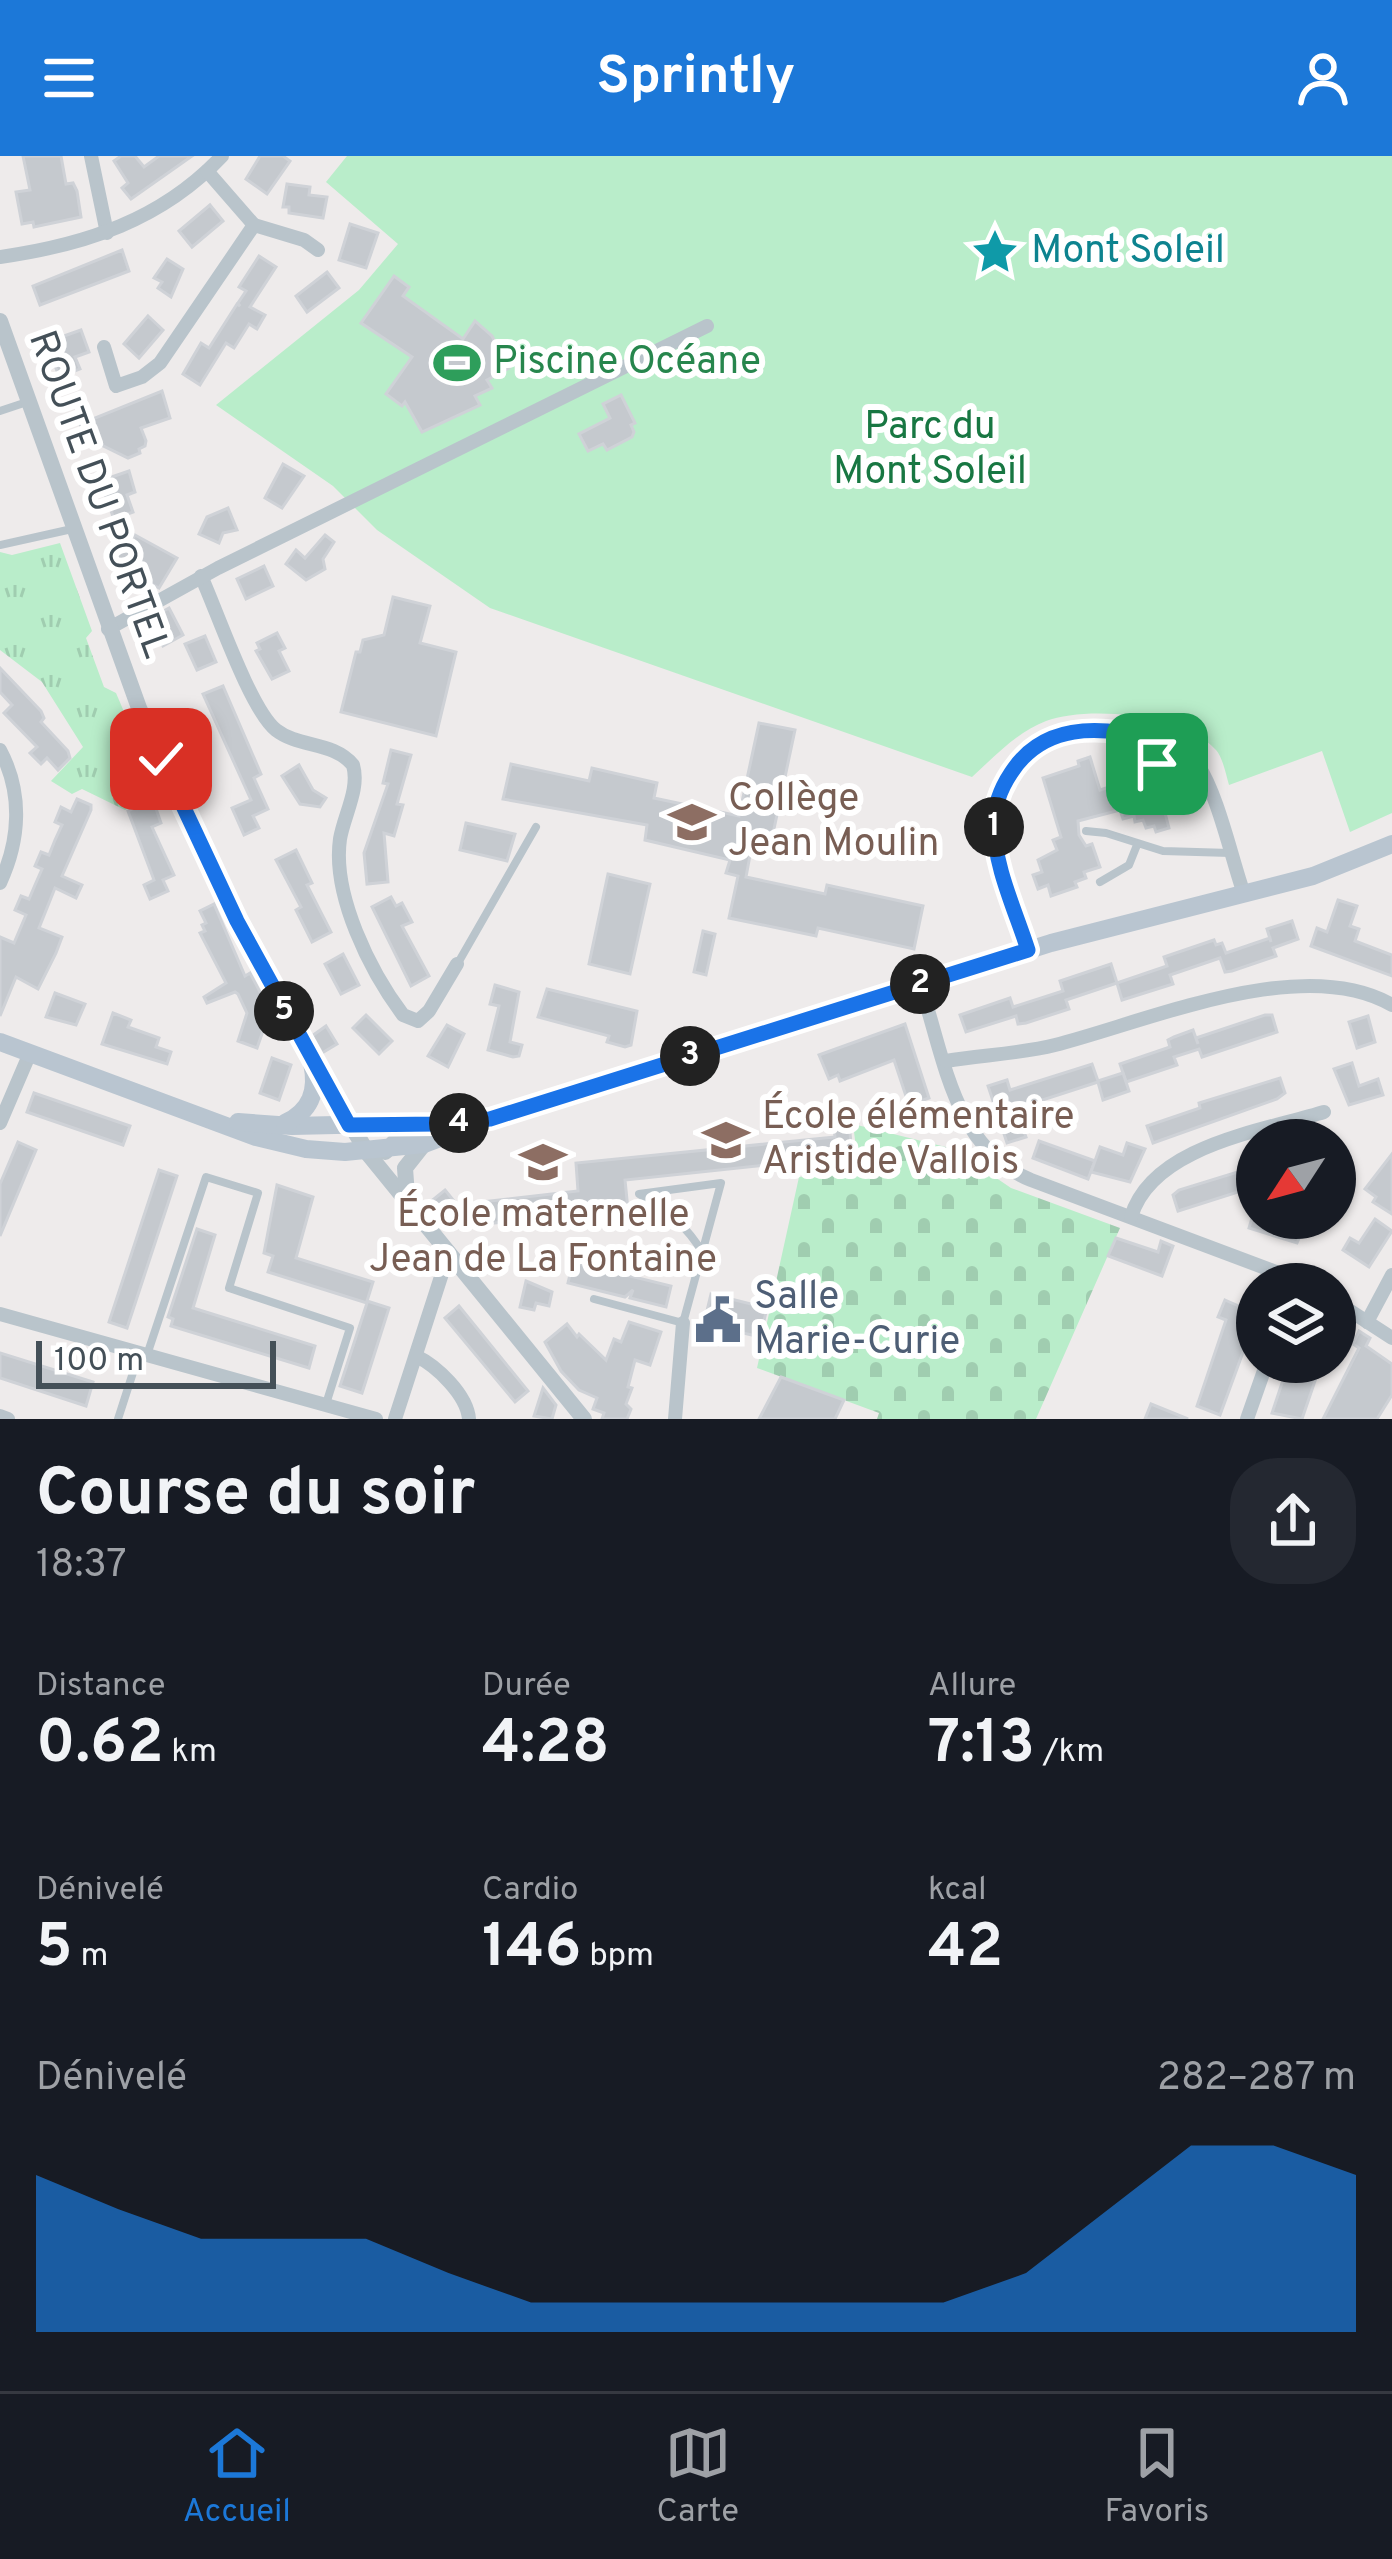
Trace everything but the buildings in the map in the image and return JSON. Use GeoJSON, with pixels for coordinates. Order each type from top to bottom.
{"type":"FeatureCollection","features":[{"type":"Feature","properties":{"kind":"main road"},"geometry":{"type":"LineString","coordinates":[[272,1132],[307,1149],[424,1144],[490,1119],[1028,950],[1324,872],[1392,844]]}},
{"type":"Feature","properties":{"kind":"main road"},"geometry":{"type":"LineString","coordinates":[[0,1042],[197,1115],[272,1132],[311,1137],[339,1119],[490,1119]]}},
{"type":"Feature","properties":{"kind":"main road"},"geometry":{"type":"LineString","coordinates":[[272,1132],[309,1105],[314,1088],[312,1063]]}},
{"type":"Feature","properties":{"kind":"street"},"geometry":{"type":"LineString","coordinates":[[91,156],[106,233]]}},
{"type":"Feature","properties":{"kind":"street"},"geometry":{"type":"LineString","coordinates":[[0,257],[106,233],[160,207],[222,156]]}},
{"type":"Feature","properties":{"kind":"street"},"geometry":{"type":"LineString","coordinates":[[207,171],[254,225],[304,240],[318,250]]}},
{"type":"Feature","properties":{"kind":"street"},"geometry":{"type":"LineString","coordinates":[[104,347],[116,386],[156,368],[254,225]]}},
{"type":"Feature","properties":{"kind":"street","name":"ROUTE DU PORTEL"},"geometry":{"type":"LineString","coordinates":[[0,321],[108,629],[204,854],[339,1119],[584,1419]]}},
{"type":"Feature","properties":{"kind":"street"},"geometry":{"type":"LineString","coordinates":[[108,629],[202,576],[707,326]]}},
{"type":"Feature","properties":{"kind":"street"},"geometry":{"type":"LineString","coordinates":[[202,576],[264,718],[284,736],[339,752],[353,765],[356,776],[340,845],[340,881],[350,917],[403,1016],[418,1021],[426,1015],[457,964]]}},
{"type":"Feature","properties":{"kind":"street"},"geometry":{"type":"LineString","coordinates":[[1028,950],[995,838],[995,812],[1007,779],[1029,750],[1062,733],[1097,730],[1151,739],[1195,760],[1244,894]]}},
{"type":"Feature","properties":{"kind":"street"},"geometry":{"type":"LineString","coordinates":[[0,750],[16,806],[13,845],[0,883]]}},
{"type":"Feature","properties":{"kind":"street"},"geometry":{"type":"LineString","coordinates":[[920,984],[964,1118],[991,1157],[1022,1177],[1250,1263]]}},
{"type":"Feature","properties":{"kind":"street"},"geometry":{"type":"LineString","coordinates":[[946,1061],[1046,1047],[1279,987],[1344,986],[1392,1006]]}},
{"type":"Feature","properties":{"kind":"street"},"geometry":{"type":"LineString","coordinates":[[0,1123],[6,1090],[30,1053]]}},
{"type":"Feature","properties":{"kind":"street"},"geometry":{"type":"LineString","coordinates":[[1131,1217],[1147,1185],[1184,1156],[1324,1112]]}},
{"type":"Feature","properties":{"kind":"street"},"geometry":{"type":"LineString","coordinates":[[390,1181],[383,1162],[387,1148],[400,1137],[425,1135],[461,1122]]}},
{"type":"Feature","properties":{"kind":"street"},"geometry":{"type":"LineString","coordinates":[[413,1208],[404,1186],[405,1168],[424,1144]]}},
{"type":"Feature","properties":{"kind":"street"},"geometry":{"type":"LineString","coordinates":[[395,1419],[449,1252]]}},
{"type":"Feature","properties":{"kind":"street"},"geometry":{"type":"LineString","coordinates":[[1367,1322],[1392,1276]]}},
{"type":"Feature","properties":{"kind":"street"},"geometry":{"type":"LineString","coordinates":[[0,1314],[376,1419]]}},
{"type":"Feature","properties":{"kind":"street"},"geometry":{"type":"LineString","coordinates":[[1356,1315],[1392,1338]]}},
{"type":"Feature","properties":{"kind":"street"},"geometry":{"type":"LineString","coordinates":[[675,1419],[683,1323]]}},
{"type":"Feature","properties":{"kind":"street"},"geometry":{"type":"LineString","coordinates":[[416,1356],[438,1371],[468,1408],[469,1419]]}},
{"type":"Feature","properties":{"kind":"street"},"geometry":{"type":"LineString","coordinates":[[1250,1418],[1261,1383]]}},
{"type":"Feature","properties":{"kind":"street"},"geometry":{"type":"LineString","coordinates":[[311,1419],[321,1404]]}},
{"type":"Feature","properties":{"kind":"lane"},"geometry":{"type":"LineString","coordinates":[[0,411],[27,402]]}},
{"type":"Feature","properties":{"kind":"lane"},"geometry":{"type":"LineString","coordinates":[[0,545],[72,529]]}},
{"type":"Feature","properties":{"kind":"lane"},"geometry":{"type":"LineString","coordinates":[[1151,739],[1161,768],[1169,770],[1195,760]]}},
{"type":"Feature","properties":{"kind":"lane"},"geometry":{"type":"LineString","coordinates":[[457,964],[536,827]]}},
{"type":"Feature","properties":{"kind":"lane"},"geometry":{"type":"LineString","coordinates":[[1086,831],[1171,852],[1230,853]]}},
{"type":"Feature","properties":{"kind":"lane"},"geometry":{"type":"LineString","coordinates":[[1100,882],[1129,866],[1137,845]]}},
{"type":"Feature","properties":{"kind":"lane"},"geometry":{"type":"LineString","coordinates":[[118,1419],[206,1177],[258,1193],[229,1288],[350,1328],[321,1404]]}},
{"type":"Feature","properties":{"kind":"lane"},"geometry":{"type":"LineString","coordinates":[[594,1299],[683,1323],[721,1184],[639,1194],[692,1235],[702,1252]]}},
{"type":"Feature","properties":{"kind":"green space","name":"Parc du Mont Soleil"},"geometry":{"type":"Polygon","coordinates":[[[347,156],[1392,156],[1392,813],[1350,832],[1322,751],[1229,785],[1218,753],[1202,738],[1135,716],[1086,714],[1046,721],[1007,745],[972,777],[490,608],[377,530],[333,486],[216,405],[359,290],[398,244],[326,182],[347,156]]]}},
{"type":"Feature","properties":{"kind":"green space"},"geometry":{"type":"Polygon","coordinates":[[[60,543],[92,631],[86,638],[104,687],[116,693],[159,794],[125,810],[82,789],[72,794],[51,781],[83,747],[42,682],[0,650],[0,552],[12,555],[60,543]]]}},
{"type":"Feature","properties":{"kind":"green space"},"geometry":{"type":"Polygon","coordinates":[[[853,1124],[970,1153],[1011,1188],[1120,1228],[1036,1419],[877,1419],[879,1413],[757,1368],[799,1177],[859,1171],[853,1124]]]}},
{"type":"Feature","properties":{"kind":"place","name":"Mont Soleil"},"geometry":{"type":"Point","coordinates":[995,252]}},
{"type":"Feature","properties":{"kind":"place","name":"Piscine Océane"},"geometry":{"type":"Point","coordinates":[457,363]}},
{"type":"Feature","properties":{"kind":"place","name":"Collège Jean Moulin"},"geometry":{"type":"Point","coordinates":[692,822]}},
{"type":"Feature","properties":{"kind":"place","name":"École élémentaire Aristide Vallois"},"geometry":{"type":"Point","coordinates":[726,1140]}},
{"type":"Feature","properties":{"kind":"place","name":"École maternelle Jean de La Fontaine"},"geometry":{"type":"Point","coordinates":[543,1162]}},
{"type":"Feature","properties":{"kind":"place","name":"Salle Marie-Curie"},"geometry":{"type":"Point","coordinates":[718,1320]}},
{"type":"Feature","properties":{"kind":"route"},"geometry":{"type":"LineString","coordinates":[[161,759],[237,921],[349,1125],[490,1119],[1028,950],[994,829],[997,803],[1012,771],[1044,740],[1078,730],[1151,739],[1157,764]]}}]}
